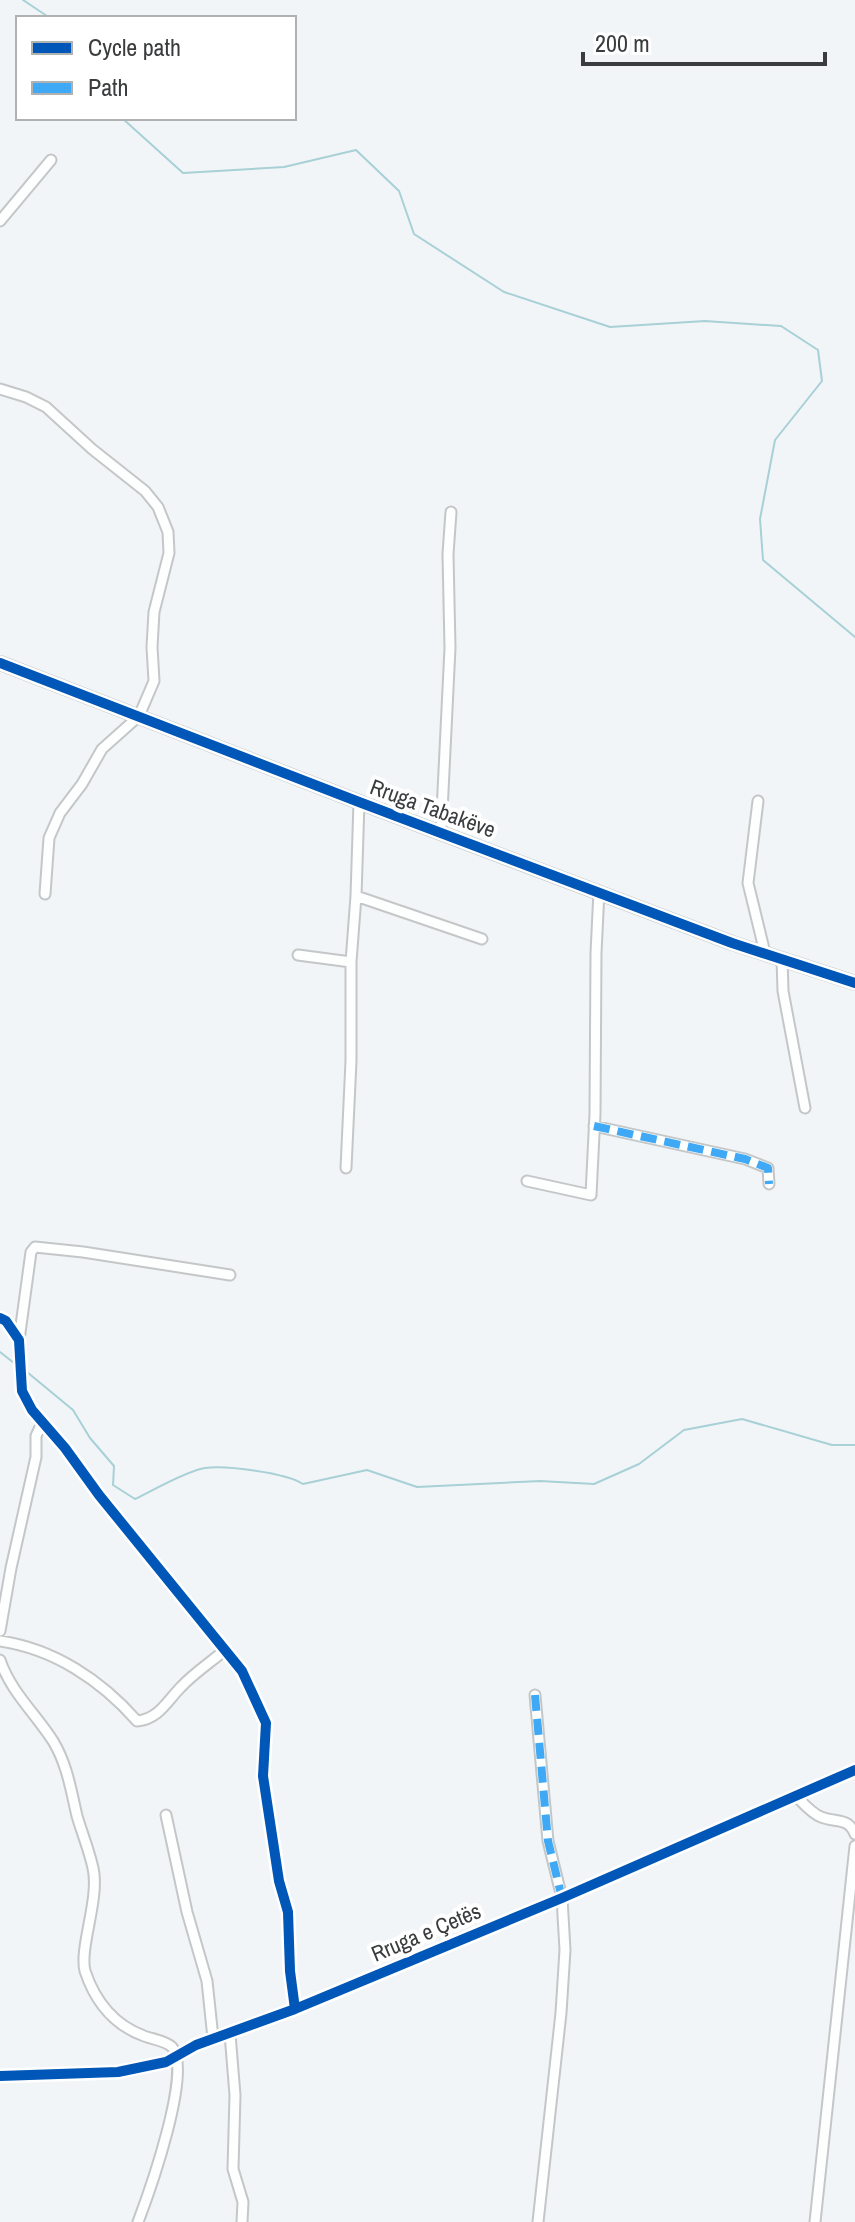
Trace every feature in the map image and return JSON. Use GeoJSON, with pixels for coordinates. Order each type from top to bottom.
{"type":"FeatureCollection","features":[{"type":"Feature","properties":{"kind":"street"},"geometry":{"type":"LineString","coordinates":[[0,221],[51,160]]}},
{"type":"Feature","properties":{"kind":"street"},"geometry":{"type":"LineString","coordinates":[[0,389],[46,407],[145,491],[158,507],[168,532],[169,553],[154,612],[154,681],[139,716],[102,749],[82,784],[60,813],[49,838],[45,894]]}},
{"type":"Feature","properties":{"kind":"street"},"geometry":{"type":"LineString","coordinates":[[441,832],[450,648],[448,554],[451,512]]}},
{"type":"Feature","properties":{"kind":"street","name":"Rruga Tabakëve"},"geometry":{"type":"LineString","coordinates":[[0,663],[732,943],[855,983]]}},
{"type":"Feature","properties":{"kind":"street"},"geometry":{"type":"LineString","coordinates":[[758,801],[748,883],[765,953]]}},
{"type":"Feature","properties":{"kind":"street"},"geometry":{"type":"LineString","coordinates":[[346,1168],[359,802]]}},
{"type":"Feature","properties":{"kind":"street"},"geometry":{"type":"LineString","coordinates":[[527,1181],[591,1195],[599,891]]}},
{"type":"Feature","properties":{"kind":"street"},"geometry":{"type":"LineString","coordinates":[[356,896],[482,939]]}},
{"type":"Feature","properties":{"kind":"street"},"geometry":{"type":"LineString","coordinates":[[298,955],[351,962]]}},
{"type":"Feature","properties":{"kind":"street"},"geometry":{"type":"LineString","coordinates":[[782,958],[783,991],[805,1108]]}},
{"type":"Feature","properties":{"kind":"street"},"geometry":{"type":"LineString","coordinates":[[594,1126],[745,1159],[768,1168],[769,1184]]}},
{"type":"Feature","properties":{"kind":"street"},"geometry":{"type":"LineString","coordinates":[[230,1275],[35,1247],[31,1252],[19,1340],[22,1391],[42,1423],[242,1671],[266,1723],[263,1776],[279,1881],[288,1912],[295,2009]]}},
{"type":"Feature","properties":{"kind":"street"},"geometry":{"type":"LineString","coordinates":[[0,1318],[6,1321],[19,1340]]}},
{"type":"Feature","properties":{"kind":"street"},"geometry":{"type":"LineString","coordinates":[[0,1631],[36,1457],[36,1436],[42,1423]]}},
{"type":"Feature","properties":{"kind":"street"},"geometry":{"type":"LineString","coordinates":[[0,1641],[32,1648],[67,1662],[120,1701],[137,1721],[159,1713],[181,1687],[225,1650]]}},
{"type":"Feature","properties":{"kind":"street"},"geometry":{"type":"LineString","coordinates":[[0,1660],[6,1678],[53,1741],[69,1775],[94,1872],[84,1968],[101,2005],[117,2021],[138,2034],[170,2044],[177,2056],[177,2077],[164,2144],[138,2222]]}},
{"type":"Feature","properties":{"kind":"street"},"geometry":{"type":"LineString","coordinates":[[535,1695],[548,1841],[562,1898],[565,1950],[538,2222]]}},
{"type":"Feature","properties":{"kind":"street","name":"Rruga e Çetës"},"geometry":{"type":"LineString","coordinates":[[0,2076],[118,2072],[142,2068],[177,2056],[213,2038],[295,2009],[562,1898],[855,1770]]}},
{"type":"Feature","properties":{"kind":"street"},"geometry":{"type":"LineString","coordinates":[[795,1795],[818,1816],[844,1821],[854,1829],[855,1834]]}},
{"type":"Feature","properties":{"kind":"street"},"geometry":{"type":"LineString","coordinates":[[166,1815],[187,1912],[207,1981],[213,2038]]}},
{"type":"Feature","properties":{"kind":"street"},"geometry":{"type":"LineString","coordinates":[[815,2222],[855,1846]]}},
{"type":"Feature","properties":{"kind":"street"},"geometry":{"type":"LineString","coordinates":[[230,2034],[235,2095],[233,2169],[243,2202],[242,2222]]}},
{"type":"Feature","properties":{"kind":"waterway"},"geometry":{"type":"LineString","coordinates":[[23,0],[47,16]]}},
{"type":"Feature","properties":{"kind":"waterway"},"geometry":{"type":"LineString","coordinates":[[124,120],[183,173],[284,167],[356,150],[399,191],[414,234],[504,292],[610,327],[705,321],[781,326],[818,350],[822,381],[775,440],[760,519],[763,560],[855,637]]}},
{"type":"Feature","properties":{"kind":"waterway"},"geometry":{"type":"LineString","coordinates":[[0,1352],[14,1363]]}},
{"type":"Feature","properties":{"kind":"waterway"},"geometry":{"type":"LineString","coordinates":[[27,1372],[73,1410],[90,1438],[114,1466],[113,1485],[135,1499],[189,1473],[215,1467],[270,1473],[303,1484],[367,1470],[417,1487],[540,1481],[594,1484],[639,1464],[684,1430],[742,1419],[832,1445],[855,1445]]}},
{"type":"Feature","properties":{"kind":"marked path"},"geometry":{"type":"LineString","coordinates":[[594,1126],[745,1159],[768,1168],[769,1184]]}},
{"type":"Feature","properties":{"kind":"marked path"},"geometry":{"type":"LineString","coordinates":[[535,1695],[548,1841],[562,1898]]}},
{"type":"Feature","properties":{"kind":"cycle path"},"geometry":{"type":"LineString","coordinates":[[0,663],[732,943],[855,983]]}},
{"type":"Feature","properties":{"kind":"cycle path"},"geometry":{"type":"LineString","coordinates":[[0,1318],[6,1321],[19,1340],[22,1391],[32,1410],[242,1671],[266,1723],[263,1776],[279,1881],[288,1912],[295,2009]]}},
{"type":"Feature","properties":{"kind":"cycle path"},"geometry":{"type":"LineString","coordinates":[[0,2076],[118,2072],[166,2062],[196,2045],[295,2009],[562,1898],[855,1770]]}}]}
